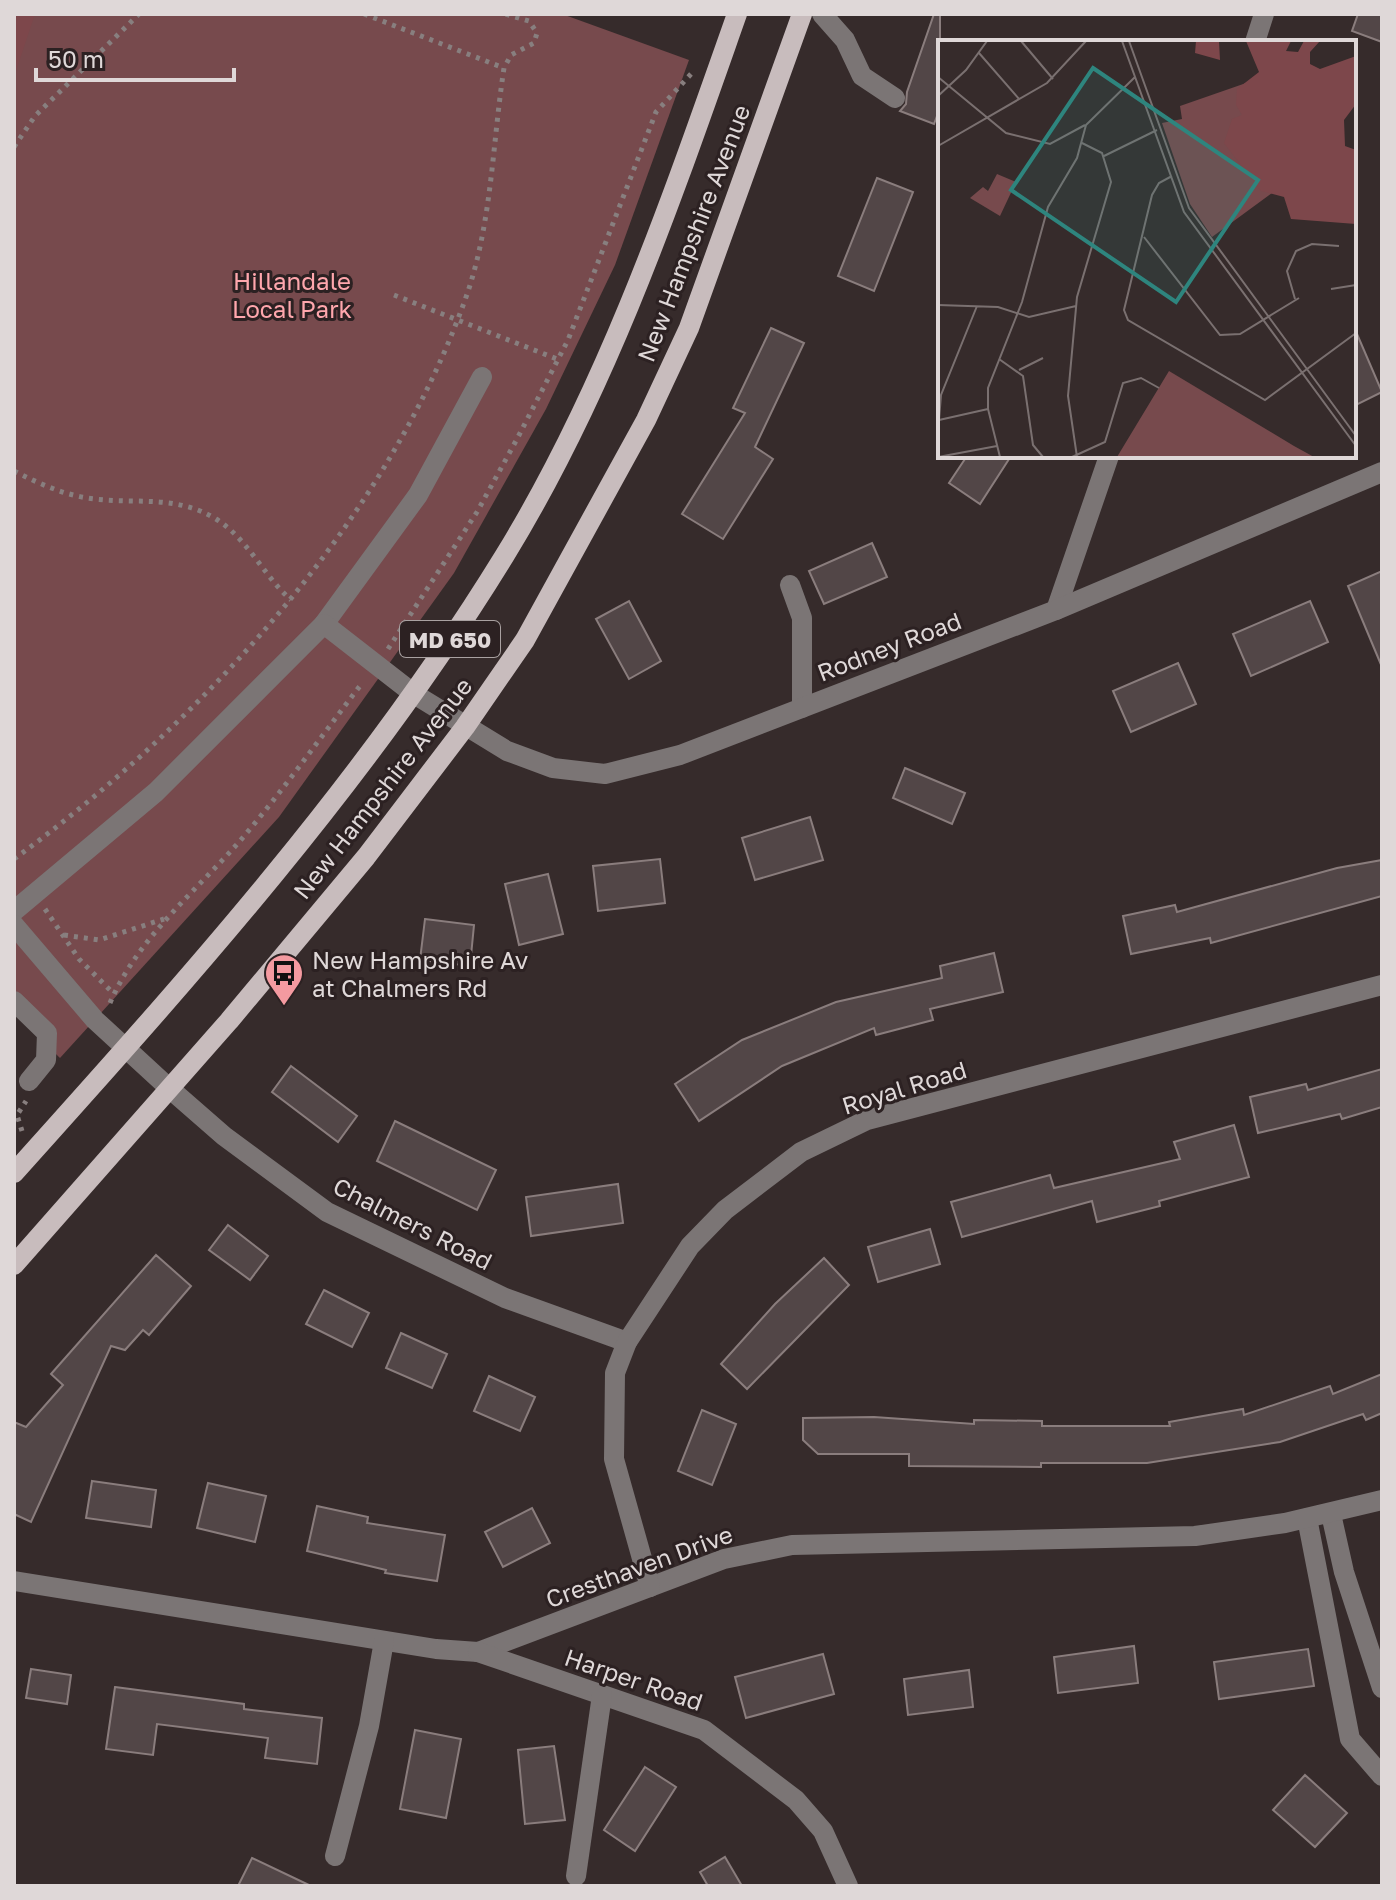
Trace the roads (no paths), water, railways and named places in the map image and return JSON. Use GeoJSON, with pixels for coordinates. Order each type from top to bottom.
{"type":"FeatureCollection","features":[{"type":"Feature","properties":{"kind":"main road","name":"New Hampshire Avenue"},"geometry":{"type":"LineString","coordinates":[[14,1173],[268,884],[414,694],[506,553],[589,398],[677,184],[737,14]]}},
{"type":"Feature","properties":{"kind":"main road","name":"New Hampshire Avenue"},"geometry":{"type":"LineString","coordinates":[[14,1265],[366,857],[465,727],[525,640],[646,420],[689,328],[802,14]]}},
{"type":"Feature","properties":{"kind":"street"},"geometry":{"type":"LineString","coordinates":[[822,14],[845,40],[862,76],[895,98]]}},
{"type":"Feature","properties":{"kind":"street"},"geometry":{"type":"LineString","coordinates":[[1256,40],[1264,14]]}},
{"type":"Feature","properties":{"kind":"street"},"geometry":{"type":"LineString","coordinates":[[14,911],[156,792],[324,624],[418,495],[482,377]]}},
{"type":"Feature","properties":{"kind":"street"},"geometry":{"type":"LineString","coordinates":[[1056,610],[1108,458]]}},
{"type":"Feature","properties":{"kind":"street","name":"Rodney Road"},"geometry":{"type":"LineString","coordinates":[[324,624],[414,694],[507,751],[553,768],[605,774],[680,755],[1056,610],[1382,472]]}},
{"type":"Feature","properties":{"kind":"street"},"geometry":{"type":"LineString","coordinates":[[790,585],[802,618],[802,708]]}},
{"type":"Feature","properties":{"kind":"street","name":"Chalmers Road"},"geometry":{"type":"LineString","coordinates":[[14,925],[95,1020],[169,1088],[224,1136],[327,1212],[505,1298],[627,1342]]}},
{"type":"Feature","properties":{"kind":"street","name":"Royal Road"},"geometry":{"type":"LineString","coordinates":[[650,1587],[614,1459],[615,1373],[627,1342],[690,1246],[725,1210],[801,1152],[867,1120],[1382,985]]}},
{"type":"Feature","properties":{"kind":"street"},"geometry":{"type":"LineString","coordinates":[[14,1001],[47,1033],[46,1060],[29,1089]]}},
{"type":"Feature","properties":{"kind":"street","name":"Cresthaven Drive"},"geometry":{"type":"LineString","coordinates":[[14,1581],[384,1641],[478,1652],[724,1559],[792,1545],[1195,1536],[1331,1514],[1382,1500]]}},
{"type":"Feature","properties":{"kind":"street"},"geometry":{"type":"LineString","coordinates":[[1331,1514],[1344,1572],[1382,1688]]}},
{"type":"Feature","properties":{"kind":"street"},"geometry":{"type":"LineString","coordinates":[[1307,1518],[1350,1739],[1382,1776]]}},
{"type":"Feature","properties":{"kind":"street"},"geometry":{"type":"LineString","coordinates":[[335,1856],[369,1726],[384,1641]]}},
{"type":"Feature","properties":{"kind":"street","name":"Harper Road"},"geometry":{"type":"LineString","coordinates":[[478,1652],[704,1730],[796,1800],[823,1831],[848,1886]]}},
{"type":"Feature","properties":{"kind":"street"},"geometry":{"type":"LineString","coordinates":[[576,1876],[602,1695]]}},
{"type":"Feature","properties":{"kind":"place","name":"New Hampshire Av at Chalmers Rd"},"geometry":{"type":"Point","coordinates":[284,1007]}},
{"type":"Feature","properties":{"kind":"park label","name":"Hillandale Local Park"},"geometry":{"type":"Point","coordinates":[292,294]}}]}
